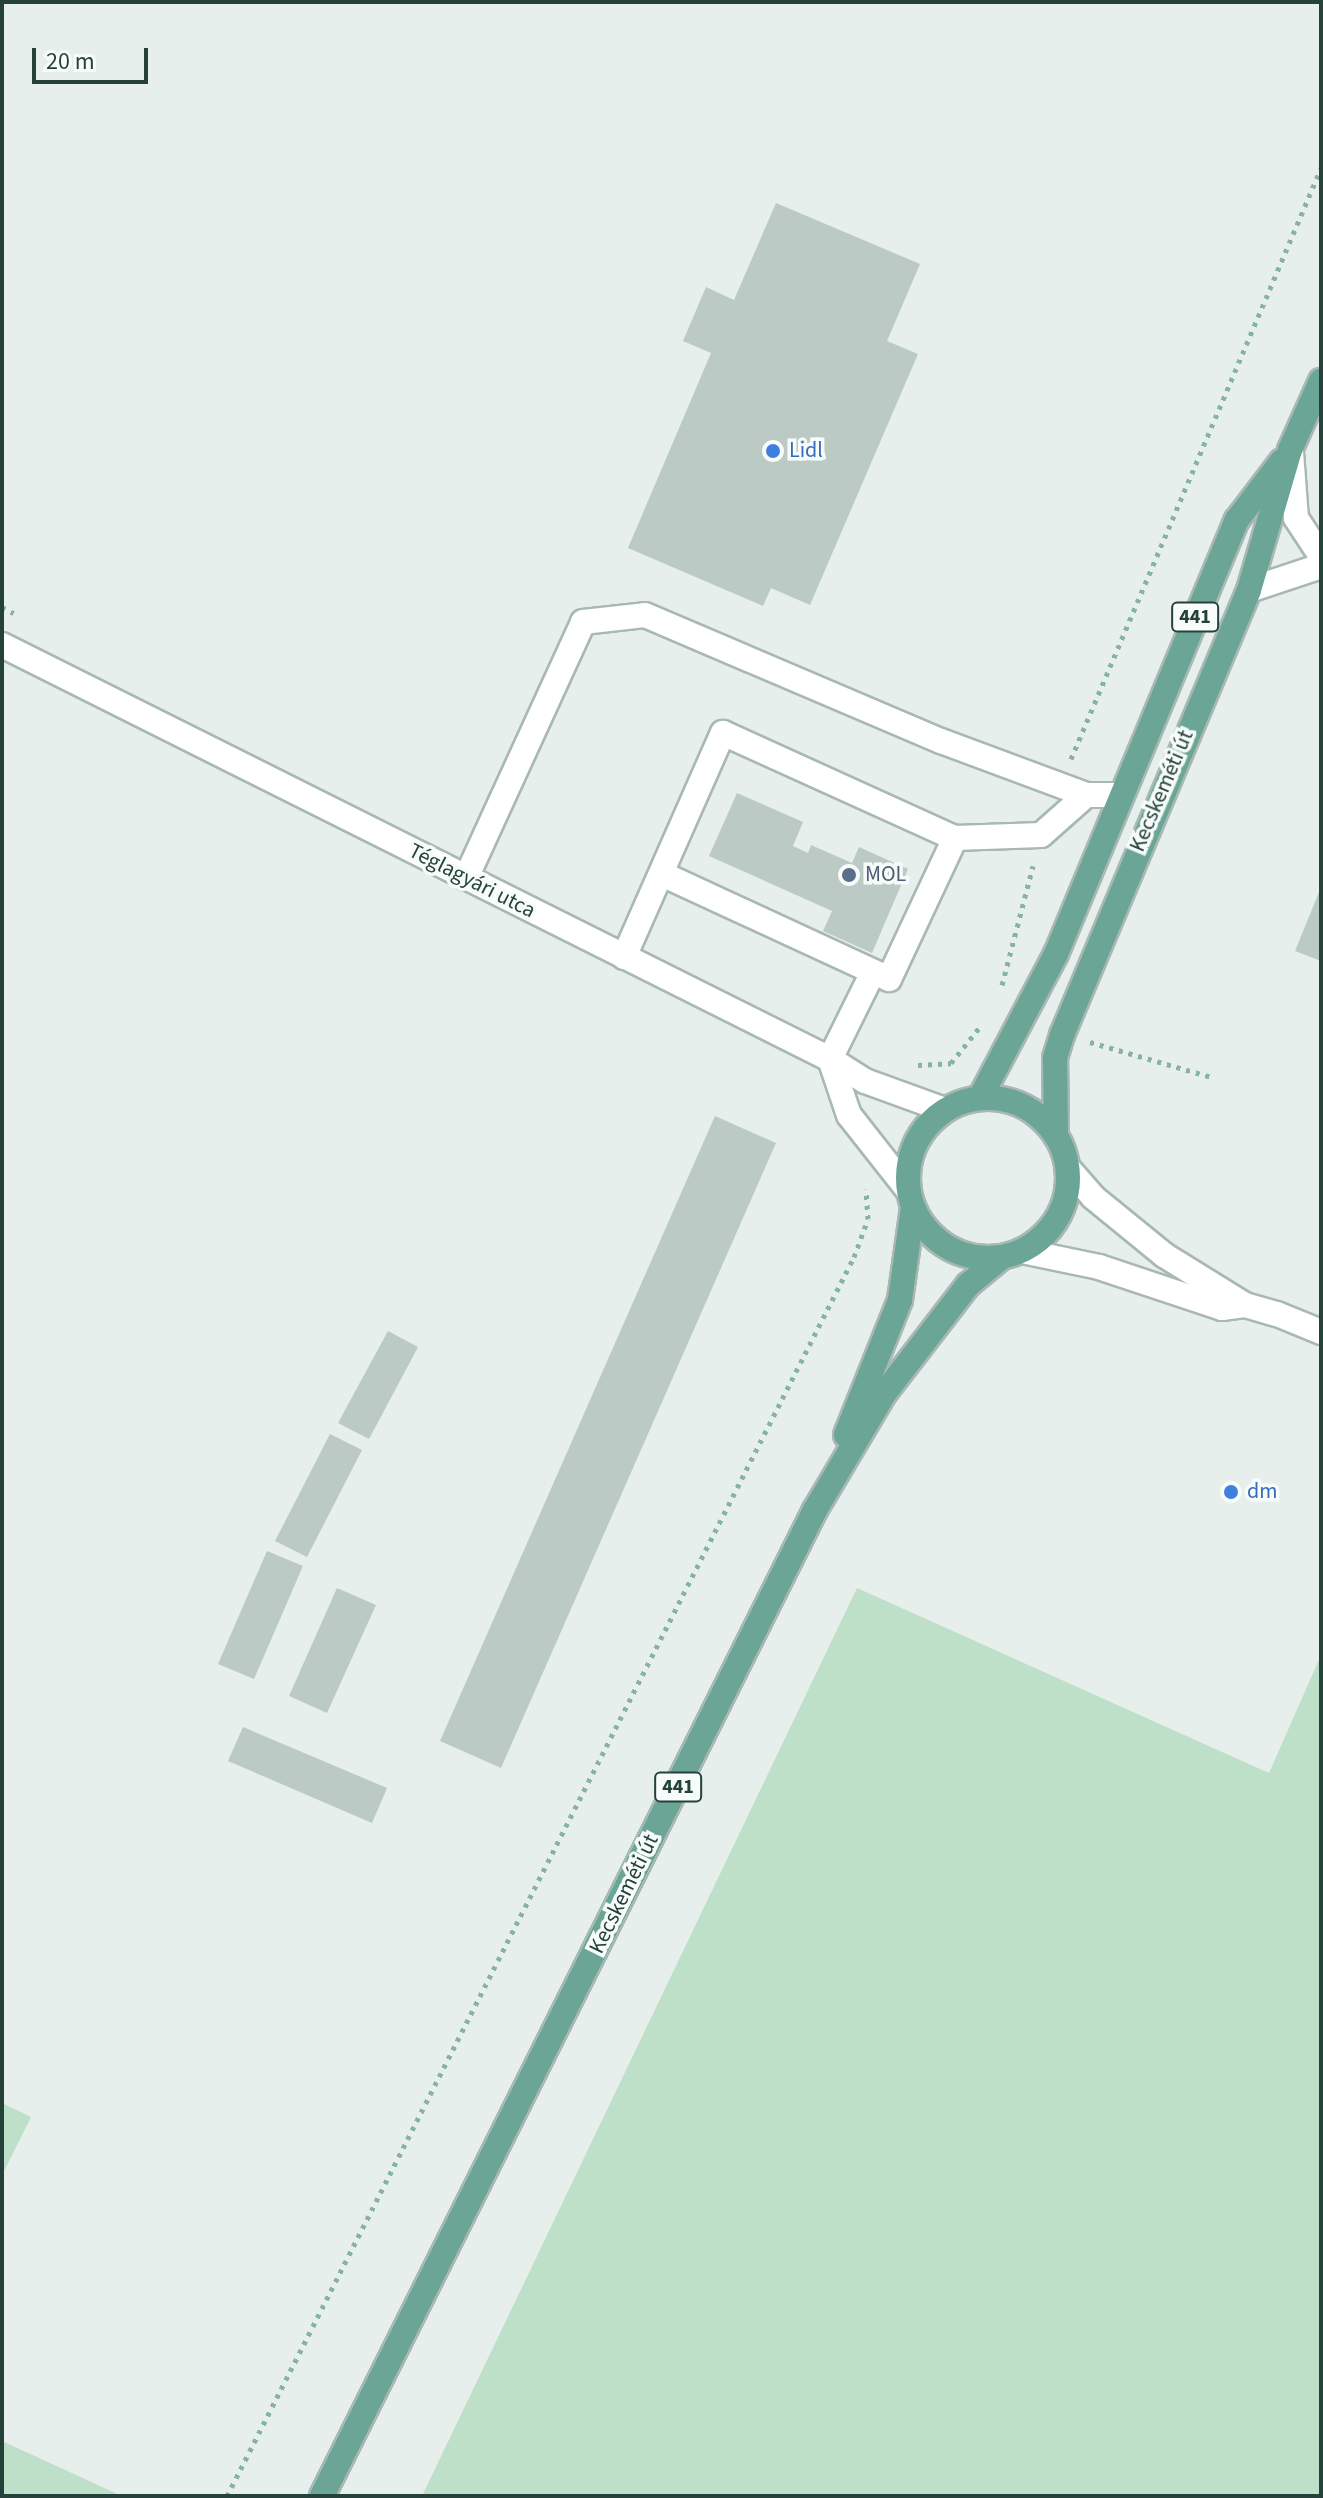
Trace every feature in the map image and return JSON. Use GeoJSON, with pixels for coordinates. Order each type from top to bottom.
{"type":"FeatureCollection","features":[{"type":"Feature","properties":{"kind":"main road","name":"Kecskeméti út"},"geometry":{"type":"LineString","coordinates":[[322,2496],[815,1510],[884,1394],[940,1319],[1058,1217],[1068,1168],[1056,1135],[1055,1058],[1062,1035],[1249,590],[1290,450],[1321,381]]}},
{"type":"Feature","properties":{"kind":"main road","name":"Kecskeméti út"},"geometry":{"type":"LineString","coordinates":[[980,1098],[1025,1020],[1237,520],[1290,450]]}},
{"type":"Feature","properties":{"kind":"main road","name":"Kecskeméti út"},"geometry":{"type":"LineString","coordinates":[[815,1510],[900,1300],[911,1199],[911,1153],[925,1129],[945,1110],[980,1098],[998,1098],[1031,1110],[1056,1135]]}},
{"type":"Feature","properties":{"kind":"main road"},"geometry":{"type":"LineString","coordinates":[[911,1199],[922,1224],[949,1248],[966,1255],[1012,1254]]}},
{"type":"Feature","properties":{"kind":"street"},"geometry":{"type":"LineString","coordinates":[[1290,450],[1296,518],[1321,556]]}},
{"type":"Feature","properties":{"kind":"street"},"geometry":{"type":"LineString","coordinates":[[1249,590],[1321,566]]}},
{"type":"Feature","properties":{"kind":"street"},"geometry":{"type":"LineString","coordinates":[[466,878],[583,622],[645,615],[941,741],[1086,795],[1118,795]]}},
{"type":"Feature","properties":{"kind":"street","name":"Téglagyári utca"},"geometry":{"type":"LineString","coordinates":[[2,645],[830,1059],[865,1081],[945,1110]]}},
{"type":"Feature","properties":{"kind":"street"},"geometry":{"type":"LineString","coordinates":[[624,957],[723,733],[955,838],[1041,835],[1086,795]]}},
{"type":"Feature","properties":{"kind":"street"},"geometry":{"type":"LineString","coordinates":[[662,874],[889,979],[955,838]]}},
{"type":"Feature","properties":{"kind":"street"},"geometry":{"type":"LineString","coordinates":[[873,972],[830,1059],[849,1115],[911,1199]]}},
{"type":"Feature","properties":{"kind":"street"},"geometry":{"type":"LineString","coordinates":[[1068,1168],[1093,1197],[1164,1255],[1245,1305],[1321,1332]]}},
{"type":"Feature","properties":{"kind":"street"},"geometry":{"type":"LineString","coordinates":[[1012,1254],[1099,1267],[1222,1308],[1245,1305]]}},
{"type":"Feature","properties":{"kind":"path"},"geometry":{"type":"LineString","coordinates":[[1060,784],[1321,168]]}},
{"type":"Feature","properties":{"kind":"path"},"geometry":{"type":"LineString","coordinates":[[865,1081],[879,1065],[951,1063],[997,1004],[1041,835]]}},
{"type":"Feature","properties":{"kind":"path"},"geometry":{"type":"LineString","coordinates":[[997,1004],[1025,1020]]}},
{"type":"Feature","properties":{"kind":"path"},"geometry":{"type":"LineString","coordinates":[[1062,1035],[1211,1077]]}},
{"type":"Feature","properties":{"kind":"path"},"geometry":{"type":"LineString","coordinates":[[227,2496],[854,1257],[868,1219],[866,1184]]}},
{"type":"Feature","properties":{"kind":"green space"},"geometry":{"type":"Polygon","coordinates":[[[857,1588],[1269,1773],[1321,1655],[1321,2496],[422,2496],[857,1588]]]}},
{"type":"Feature","properties":{"kind":"green space"},"geometry":{"type":"Polygon","coordinates":[[[2,2103],[31,2117],[2,2175],[2,2103]]]}},
{"type":"Feature","properties":{"kind":"green space"},"geometry":{"type":"Polygon","coordinates":[[[2,2441],[122,2496],[2,2496],[2,2441]]]}},
{"type":"Feature","properties":{"kind":"building","name":"Lidl"},"geometry":{"type":"Polygon","coordinates":[[[776,203],[920,264],[887,341],[918,354],[810,605],[771,588],[763,606],[628,548],[711,353],[683,341],[706,287],[734,300],[776,203]]]}},
{"type":"Feature","properties":{"kind":"building"},"geometry":{"type":"Polygon","coordinates":[[[737,793],[803,822],[793,846],[808,853],[811,845],[852,863],[859,847],[908,869],[872,953],[823,931],[832,911],[709,856],[737,793]]]}},
{"type":"Feature","properties":{"kind":"building"},"geometry":{"type":"Polygon","coordinates":[[[1321,887],[1321,961],[1295,951],[1321,887]]]}},
{"type":"Feature","properties":{"kind":"building"},"geometry":{"type":"Polygon","coordinates":[[[715,1116],[776,1143],[501,1768],[440,1741],[715,1116]]]}},
{"type":"Feature","properties":{"kind":"building"},"geometry":{"type":"Polygon","coordinates":[[[388,1331],[418,1347],[369,1439],[338,1423],[388,1331]]]}},
{"type":"Feature","properties":{"kind":"building"},"geometry":{"type":"Polygon","coordinates":[[[330,1434],[362,1450],[307,1557],[275,1541],[330,1434]]]}},
{"type":"Feature","properties":{"kind":"building"},"geometry":{"type":"Polygon","coordinates":[[[267,1551],[303,1566],[254,1679],[218,1664],[267,1551]]]}},
{"type":"Feature","properties":{"kind":"building"},"geometry":{"type":"Polygon","coordinates":[[[337,1588],[376,1605],[327,1713],[289,1696],[337,1588]]]}},
{"type":"Feature","properties":{"kind":"building"},"geometry":{"type":"Polygon","coordinates":[[[243,1727],[387,1788],[372,1823],[228,1761],[243,1727]]]}},
{"type":"Feature","properties":{"kind":"place","name":"Lidl"},"geometry":{"type":"Point","coordinates":[773,451]}},
{"type":"Feature","properties":{"kind":"place","name":"MOL"},"geometry":{"type":"Point","coordinates":[849,875]}},
{"type":"Feature","properties":{"kind":"place","name":"dm"},"geometry":{"type":"Point","coordinates":[1231,1492]}}]}
